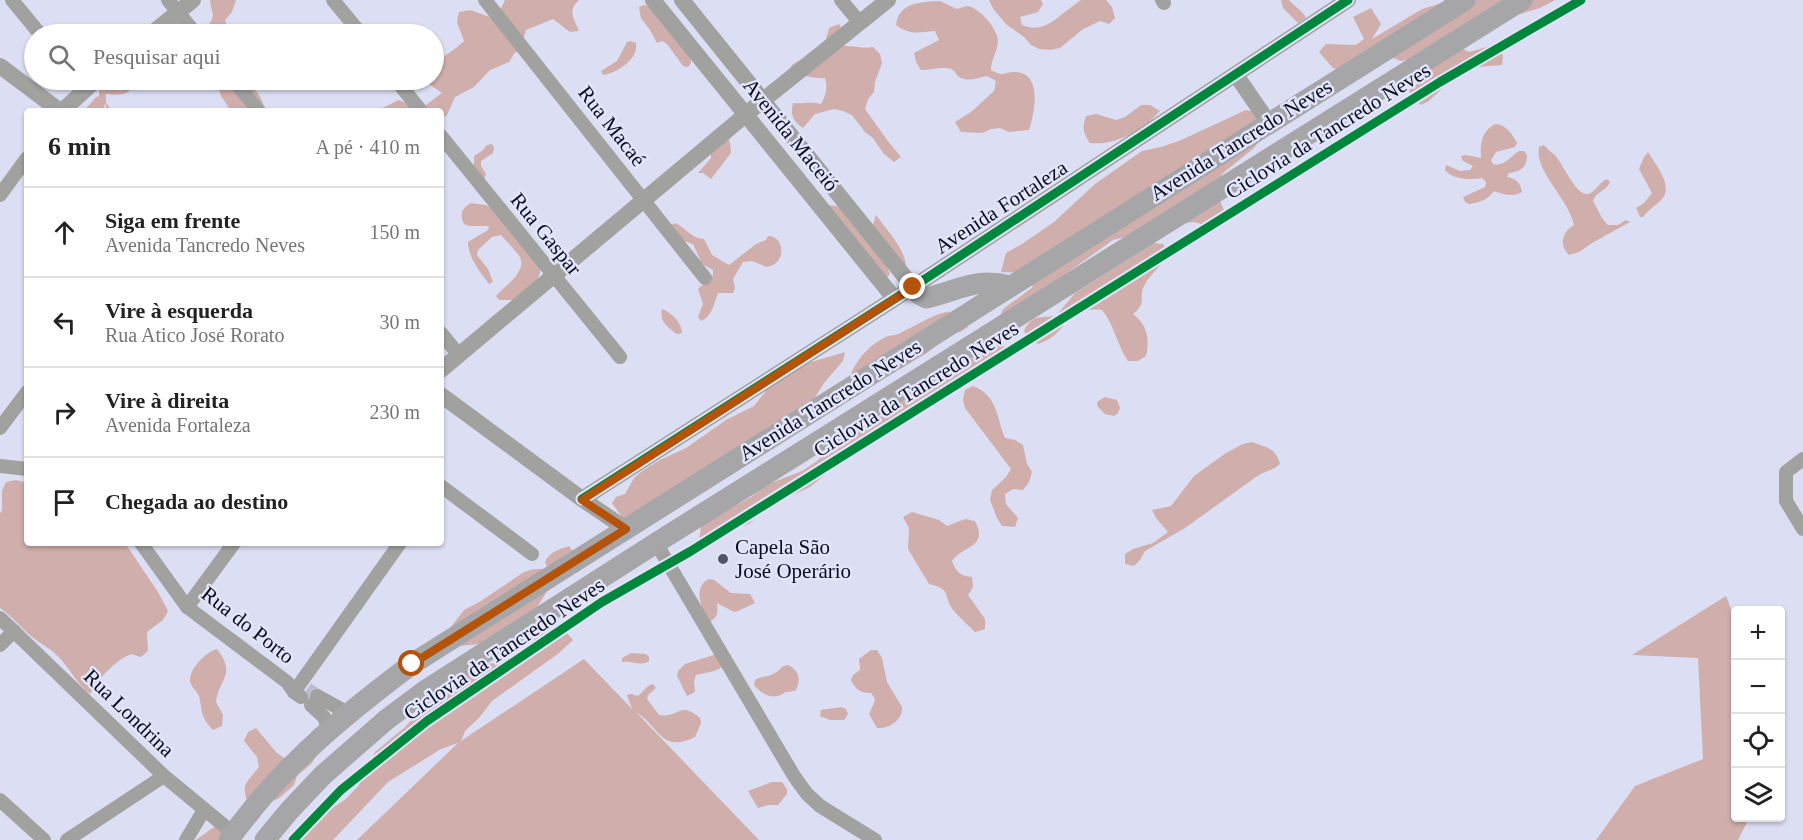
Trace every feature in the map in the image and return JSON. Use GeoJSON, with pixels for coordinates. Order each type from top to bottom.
{"type":"FeatureCollection","features":[{"type":"Feature","properties":{"kind":"main road","name":"Avenida Tancredo Neves"},"geometry":{"type":"LineString","coordinates":[[231,837],[266,793],[303,754],[348,713],[412,664],[1464,0]]}},
{"type":"Feature","properties":{"kind":"main road","name":"Avenida Tancredo Neves"},"geometry":{"type":"LineString","coordinates":[[265,840],[323,775],[386,720],[426,690],[656,543],[1522,0]]}},
{"type":"Feature","properties":{"kind":"main road"},"geometry":{"type":"LineString","coordinates":[[913,287],[926,298],[980,282],[995,282],[1010,286]]}},
{"type":"Feature","properties":{"kind":"street"},"geometry":{"type":"LineString","coordinates":[[12,0],[32,24]]}},
{"type":"Feature","properties":{"kind":"street"},"geometry":{"type":"LineString","coordinates":[[159,24],[173,6],[193,0]]}},
{"type":"Feature","properties":{"kind":"street"},"geometry":{"type":"LineString","coordinates":[[333,0],[353,24]]}},
{"type":"Feature","properties":{"kind":"street","name":"Rua Macaé"},"geometry":{"type":"LineString","coordinates":[[485,0],[705,278]]}},
{"type":"Feature","properties":{"kind":"street","name":"Avenida Maceió"},"geometry":{"type":"LineString","coordinates":[[653,0],[894,298]]}},
{"type":"Feature","properties":{"kind":"street","name":"Avenida Maceió"},"geometry":{"type":"LineString","coordinates":[[682,0],[913,287]]}},
{"type":"Feature","properties":{"kind":"street"},"geometry":{"type":"LineString","coordinates":[[841,0],[860,23]]}},
{"type":"Feature","properties":{"kind":"street"},"geometry":{"type":"LineString","coordinates":[[444,367],[745,115],[888,0]]}},
{"type":"Feature","properties":{"kind":"street","name":"Avenida Fortaleza"},"geometry":{"type":"LineString","coordinates":[[582,500],[913,287],[1348,0]]}},
{"type":"Feature","properties":{"kind":"street"},"geometry":{"type":"LineString","coordinates":[[173,6],[188,24]]}},
{"type":"Feature","properties":{"kind":"street"},"geometry":{"type":"LineString","coordinates":[[0,66],[24,84]]}},
{"type":"Feature","properties":{"kind":"street"},"geometry":{"type":"LineString","coordinates":[[1236,75],[1269,123]]}},
{"type":"Feature","properties":{"kind":"street"},"geometry":{"type":"LineString","coordinates":[[33,90],[57,108]]}},
{"type":"Feature","properties":{"kind":"street"},"geometry":{"type":"LineString","coordinates":[[64,108],[79,90]]}},
{"type":"Feature","properties":{"kind":"street"},"geometry":{"type":"LineString","coordinates":[[241,90],[256,108]]}},
{"type":"Feature","properties":{"kind":"street"},"geometry":{"type":"LineString","coordinates":[[404,90],[419,108]]}},
{"type":"Feature","properties":{"kind":"street","name":"Rua Gaspar"},"geometry":{"type":"LineString","coordinates":[[444,140],[552,276],[620,357]]}},
{"type":"Feature","properties":{"kind":"street"},"geometry":{"type":"LineString","coordinates":[[0,195],[24,162]]}},
{"type":"Feature","properties":{"kind":"street"},"geometry":{"type":"LineString","coordinates":[[444,337],[458,354]]}},
{"type":"Feature","properties":{"kind":"street"},"geometry":{"type":"LineString","coordinates":[[0,428],[24,396]]}},
{"type":"Feature","properties":{"kind":"street"},"geometry":{"type":"LineString","coordinates":[[444,397],[582,500],[626,529]]}},
{"type":"Feature","properties":{"kind":"street"},"geometry":{"type":"LineString","coordinates":[[1803,459],[1786,472],[1786,501],[1803,530]]}},
{"type":"Feature","properties":{"kind":"street"},"geometry":{"type":"LineString","coordinates":[[0,466],[24,469]]}},
{"type":"Feature","properties":{"kind":"street"},"geometry":{"type":"LineString","coordinates":[[444,488],[532,554]]}},
{"type":"Feature","properties":{"kind":"street"},"geometry":{"type":"LineString","coordinates":[[656,543],[794,776],[807,794],[820,807],[875,840]]}},
{"type":"Feature","properties":{"kind":"street","name":"Rua do Porto"},"geometry":{"type":"LineString","coordinates":[[143,546],[187,607],[303,692],[348,713]]}},
{"type":"Feature","properties":{"kind":"street"},"geometry":{"type":"LineString","coordinates":[[187,607],[232,546]]}},
{"type":"Feature","properties":{"kind":"street"},"geometry":{"type":"LineString","coordinates":[[303,692],[398,546]]}},
{"type":"Feature","properties":{"kind":"street","name":"Rua Londrina"},"geometry":{"type":"LineString","coordinates":[[0,618],[164,776],[231,837]]}},
{"type":"Feature","properties":{"kind":"street"},"geometry":{"type":"LineString","coordinates":[[0,645],[14,631]]}},
{"type":"Feature","properties":{"kind":"street","name":"Rua do Porto"},"geometry":{"type":"LineString","coordinates":[[303,692],[324,717],[329,730]]}},
{"type":"Feature","properties":{"kind":"street"},"geometry":{"type":"LineString","coordinates":[[67,840],[164,776]]}},
{"type":"Feature","properties":{"kind":"street"},"geometry":{"type":"LineString","coordinates":[[0,800],[44,840]]}},
{"type":"Feature","properties":{"kind":"street"},"geometry":{"type":"LineString","coordinates":[[186,840],[204,810]]}},
{"type":"Feature","properties":{"kind":"shaded area"},"geometry":{"type":"Polygon","coordinates":[[[210,0],[236,0],[232,12],[225,20],[226,24],[210,24],[213,14],[210,0]]]}},
{"type":"Feature","properties":{"kind":"shaded area"},"geometry":{"type":"Polygon","coordinates":[[[505,0],[579,0],[572,11],[579,31],[570,32],[553,19],[526,30],[521,48],[509,62],[490,70],[474,87],[455,97],[447,115],[444,117],[444,108],[426,108],[426,105],[442,93],[438,90],[444,90],[444,56],[464,41],[457,22],[459,12],[470,10],[496,19],[505,0]]]}},
{"type":"Feature","properties":{"kind":"shaded area"},"geometry":{"type":"Polygon","coordinates":[[[989,0],[1041,0],[1043,4],[1038,12],[1020,17],[1022,25],[1037,28],[1049,23],[1081,0],[1106,0],[1112,7],[1115,18],[1109,24],[1100,21],[1083,29],[1060,48],[1039,49],[1007,25],[989,0]]]}},
{"type":"Feature","properties":{"kind":"shaded area"},"geometry":{"type":"Polygon","coordinates":[[[1281,0],[1289,0],[1306,18],[1298,23],[1283,8],[1281,0]]]}},
{"type":"Feature","properties":{"kind":"shaded area"},"geometry":{"type":"Polygon","coordinates":[[[1445,0],[1555,0],[1540,8],[1497,21],[1410,60],[1401,61],[1391,57],[1343,71],[1333,68],[1319,52],[1326,44],[1356,45],[1364,39],[1353,17],[1371,8],[1381,24],[1372,39],[1422,9],[1445,0]]]}},
{"type":"Feature","properties":{"kind":"shaded area"},"geometry":{"type":"Polygon","coordinates":[[[940,1],[957,9],[972,7],[991,25],[998,41],[991,70],[1002,74],[1017,72],[1031,80],[1035,96],[1029,130],[1009,132],[1000,128],[982,133],[961,132],[955,122],[971,112],[994,91],[996,81],[987,76],[965,79],[948,68],[921,70],[914,53],[939,40],[935,31],[911,32],[896,25],[898,17],[906,8],[919,3],[940,1]]]}},
{"type":"Feature","properties":{"kind":"shaded area"},"geometry":{"type":"Polygon","coordinates":[[[644,5],[653,7],[691,58],[688,67],[683,66],[667,44],[662,41],[657,43],[641,18],[639,7],[644,5]]]}},
{"type":"Feature","properties":{"kind":"shaded area"},"geometry":{"type":"Polygon","coordinates":[[[180,18],[193,24],[170,24],[180,18]]]}},
{"type":"Feature","properties":{"kind":"shaded area"},"geometry":{"type":"Polygon","coordinates":[[[839,24],[844,32],[839,40],[845,46],[873,47],[880,54],[882,63],[874,92],[868,99],[865,109],[901,157],[894,162],[884,154],[852,115],[834,109],[815,114],[803,128],[793,117],[793,103],[821,104],[826,91],[826,82],[825,78],[787,72],[793,64],[824,47],[829,28],[839,24]]]}},
{"type":"Feature","properties":{"kind":"shaded area"},"geometry":{"type":"Polygon","coordinates":[[[627,42],[636,43],[636,49],[631,60],[620,68],[603,75],[601,71],[617,61],[627,42]]]}},
{"type":"Feature","properties":{"kind":"shaded area"},"geometry":{"type":"Polygon","coordinates":[[[1487,47],[1497,49],[1503,55],[1502,65],[1463,68],[1455,73],[1429,101],[1421,105],[1413,99],[1409,90],[1427,77],[1428,68],[1461,48],[1469,52],[1487,47]]]}},
{"type":"Feature","properties":{"kind":"shaded area"},"geometry":{"type":"Polygon","coordinates":[[[99,90],[131,90],[117,95],[106,94],[106,102],[109,108],[106,108],[106,103],[104,108],[87,108],[99,96],[99,90]]]}},
{"type":"Feature","properties":{"kind":"shaded area"},"geometry":{"type":"Polygon","coordinates":[[[219,90],[255,90],[262,100],[264,108],[229,108],[219,90]]]}},
{"type":"Feature","properties":{"kind":"shaded area"},"geometry":{"type":"Polygon","coordinates":[[[398,100],[407,103],[411,108],[382,108],[398,100]]]}},
{"type":"Feature","properties":{"kind":"shaded area"},"geometry":{"type":"Polygon","coordinates":[[[1141,105],[1150,105],[1160,111],[1146,124],[1128,135],[1110,142],[1090,143],[1084,130],[1086,116],[1096,114],[1116,120],[1125,117],[1141,105]]]}},
{"type":"Feature","properties":{"kind":"shaded area"},"geometry":{"type":"Polygon","coordinates":[[[1246,110],[1261,113],[1266,132],[1254,148],[1222,174],[1216,192],[1224,210],[1212,227],[1194,222],[1176,224],[1113,240],[996,326],[1003,309],[1033,287],[1021,273],[1001,272],[1006,253],[1054,222],[1095,184],[1142,151],[1179,141],[1246,110]]]}},
{"type":"Feature","properties":{"kind":"shaded area"},"geometry":{"type":"Polygon","coordinates":[[[1495,124],[1506,128],[1517,143],[1515,147],[1496,152],[1491,160],[1493,164],[1504,163],[1519,151],[1524,151],[1527,155],[1526,163],[1522,168],[1509,173],[1507,177],[1517,182],[1522,192],[1509,195],[1494,191],[1489,197],[1469,204],[1463,197],[1485,187],[1486,182],[1482,178],[1467,179],[1452,176],[1445,170],[1446,165],[1460,171],[1470,170],[1473,166],[1463,161],[1461,156],[1481,158],[1482,139],[1490,127],[1495,124]]]}},
{"type":"Feature","properties":{"kind":"shaded area"},"geometry":{"type":"Polygon","coordinates":[[[729,135],[731,153],[711,179],[703,173],[698,173],[711,158],[710,152],[729,135]]]}},
{"type":"Feature","properties":{"kind":"shaded area"},"geometry":{"type":"Polygon","coordinates":[[[492,144],[493,153],[481,161],[486,174],[484,179],[474,167],[474,156],[487,145],[492,144]]]}},
{"type":"Feature","properties":{"kind":"shaded area"},"geometry":{"type":"Polygon","coordinates":[[[1544,145],[1555,155],[1575,185],[1584,194],[1591,193],[1607,179],[1610,182],[1593,201],[1608,225],[1618,225],[1626,220],[1630,222],[1579,252],[1569,255],[1564,247],[1563,239],[1574,225],[1566,205],[1542,166],[1539,147],[1544,145]]]}},
{"type":"Feature","properties":{"kind":"shaded area"},"geometry":{"type":"Polygon","coordinates":[[[1648,152],[1665,182],[1666,189],[1661,200],[1643,217],[1640,217],[1636,208],[1644,203],[1652,193],[1639,169],[1648,152]]]}},
{"type":"Feature","properties":{"kind":"shaded area"},"geometry":{"type":"Polygon","coordinates":[[[471,203],[486,205],[494,210],[541,267],[536,281],[520,300],[499,300],[496,296],[518,274],[521,263],[519,255],[501,235],[492,237],[478,250],[477,255],[488,269],[493,282],[489,284],[473,259],[468,242],[488,230],[489,226],[464,224],[462,212],[471,203]]]}},
{"type":"Feature","properties":{"kind":"shaded area"},"geometry":{"type":"Polygon","coordinates":[[[828,205],[837,206],[873,225],[876,215],[904,256],[906,271],[886,265],[890,274],[883,281],[828,205]]]}},
{"type":"Feature","properties":{"kind":"shaded area"},"geometry":{"type":"Polygon","coordinates":[[[675,223],[696,237],[704,239],[712,255],[729,265],[756,244],[766,240],[768,236],[779,242],[781,255],[776,263],[767,267],[752,261],[743,262],[733,279],[735,288],[733,293],[718,293],[710,313],[701,321],[698,317],[703,304],[698,289],[713,275],[713,270],[701,262],[693,244],[684,241],[671,225],[675,223]]]}},
{"type":"Feature","properties":{"kind":"shaded area"},"geometry":{"type":"Polygon","coordinates":[[[1154,243],[1163,244],[1169,252],[1143,288],[1141,304],[1133,314],[1142,323],[1146,332],[1148,343],[1146,356],[1138,361],[1128,361],[1102,310],[1079,312],[1056,334],[1038,344],[1029,339],[1024,331],[1033,319],[1056,316],[1075,293],[1154,243]]]}},
{"type":"Feature","properties":{"kind":"shaded area"},"geometry":{"type":"Polygon","coordinates":[[[662,309],[675,318],[682,333],[677,334],[665,324],[661,314],[662,309]]]}},
{"type":"Feature","properties":{"kind":"shaded area"},"geometry":{"type":"Polygon","coordinates":[[[946,312],[959,316],[968,327],[951,334],[927,353],[900,369],[862,378],[851,373],[862,356],[876,342],[946,312]]]}},
{"type":"Feature","properties":{"kind":"shaded area"},"geometry":{"type":"Polygon","coordinates":[[[991,341],[1008,348],[997,363],[983,374],[965,381],[917,413],[898,419],[851,453],[810,487],[793,495],[775,498],[749,524],[730,530],[698,547],[701,527],[714,513],[733,507],[766,485],[802,471],[845,436],[879,418],[908,392],[991,341]]]}},
{"type":"Feature","properties":{"kind":"shaded area"},"geometry":{"type":"Polygon","coordinates":[[[845,352],[843,361],[814,399],[624,520],[612,503],[616,497],[625,494],[634,478],[642,471],[686,448],[726,420],[754,406],[773,382],[798,366],[845,352]]]}},
{"type":"Feature","properties":{"kind":"shaded area"},"geometry":{"type":"Polygon","coordinates":[[[973,386],[981,390],[992,401],[1005,438],[1023,445],[1027,464],[1032,472],[1023,490],[1013,489],[1005,494],[1006,504],[1018,518],[1015,527],[1002,526],[990,500],[992,490],[1011,469],[965,408],[963,400],[965,390],[973,386]]]}},
{"type":"Feature","properties":{"kind":"shaded area"},"geometry":{"type":"Polygon","coordinates":[[[1105,397],[1117,400],[1120,408],[1114,416],[1105,414],[1098,407],[1097,402],[1105,397]]]}},
{"type":"Feature","properties":{"kind":"shaded area"},"geometry":{"type":"Polygon","coordinates":[[[1252,442],[1273,451],[1280,464],[1256,477],[1185,528],[1145,551],[1134,566],[1125,564],[1125,554],[1153,543],[1168,532],[1152,510],[1171,506],[1194,476],[1226,453],[1252,442]]]}},
{"type":"Feature","properties":{"kind":"shaded area"},"geometry":{"type":"Polygon","coordinates":[[[16,480],[24,482],[24,546],[127,546],[168,611],[163,620],[147,632],[148,651],[141,657],[131,654],[118,661],[90,694],[53,651],[32,637],[0,608],[0,513],[2,511],[2,491],[6,482],[16,480]]]}},
{"type":"Feature","properties":{"kind":"shaded area"},"geometry":{"type":"Polygon","coordinates":[[[912,512],[939,520],[947,526],[965,519],[975,521],[979,536],[977,541],[952,561],[959,573],[972,577],[973,587],[968,595],[985,619],[985,629],[975,632],[950,606],[944,591],[929,584],[908,549],[909,528],[903,517],[912,512]]]}},
{"type":"Feature","properties":{"kind":"shaded area"},"geometry":{"type":"Polygon","coordinates":[[[569,546],[575,554],[548,569],[545,562],[549,556],[569,546]]]}},
{"type":"Feature","properties":{"kind":"shaded area"},"geometry":{"type":"Polygon","coordinates":[[[544,569],[548,583],[546,593],[536,609],[479,644],[459,646],[447,632],[464,610],[524,572],[544,569]]]}},
{"type":"Feature","properties":{"kind":"shaded area"},"geometry":{"type":"Polygon","coordinates":[[[709,579],[714,580],[731,593],[750,594],[755,603],[734,612],[717,603],[717,615],[708,622],[701,605],[700,593],[701,587],[709,579]]]}},
{"type":"Feature","properties":{"kind":"shaded area"},"geometry":{"type":"Polygon","coordinates":[[[1726,596],[1731,609],[1731,822],[1747,822],[1738,840],[1596,840],[1635,786],[1703,759],[1698,658],[1632,655],[1726,596]]]}},
{"type":"Feature","properties":{"kind":"shaded area"},"geometry":{"type":"Polygon","coordinates":[[[560,625],[573,640],[559,653],[492,701],[465,731],[461,741],[584,659],[632,709],[627,695],[638,696],[653,684],[656,688],[647,699],[659,715],[666,716],[688,710],[700,718],[701,723],[695,737],[675,742],[661,736],[636,712],[759,840],[357,840],[458,743],[441,749],[388,782],[333,840],[291,840],[297,829],[313,817],[346,799],[359,785],[375,752],[405,727],[444,684],[476,665],[495,663],[514,657],[543,632],[560,625]]]}},
{"type":"Feature","properties":{"kind":"shaded area"},"geometry":{"type":"Polygon","coordinates":[[[217,649],[226,665],[226,671],[216,702],[223,715],[222,726],[213,730],[204,718],[199,696],[190,680],[199,661],[217,649]]]}},
{"type":"Feature","properties":{"kind":"shaded area"},"geometry":{"type":"Polygon","coordinates":[[[871,650],[877,650],[882,658],[887,682],[902,707],[898,720],[882,728],[877,728],[869,714],[875,701],[874,697],[871,693],[859,690],[851,680],[853,675],[860,670],[859,659],[871,650]]]}},
{"type":"Feature","properties":{"kind":"shaded area"},"geometry":{"type":"Polygon","coordinates":[[[631,653],[646,654],[649,661],[622,662],[622,658],[631,653]]]}},
{"type":"Feature","properties":{"kind":"shaded area"},"geometry":{"type":"Polygon","coordinates":[[[717,654],[723,667],[696,675],[695,692],[687,696],[677,676],[678,671],[685,664],[717,654]]]}},
{"type":"Feature","properties":{"kind":"shaded area"},"geometry":{"type":"Polygon","coordinates":[[[788,665],[795,670],[798,676],[795,691],[773,696],[761,692],[754,685],[755,680],[773,674],[788,665]]]}},
{"type":"Feature","properties":{"kind":"shaded area"},"geometry":{"type":"Polygon","coordinates":[[[841,707],[846,709],[848,714],[844,720],[830,720],[820,716],[821,710],[841,707]]]}},
{"type":"Feature","properties":{"kind":"shaded area"},"geometry":{"type":"Polygon","coordinates":[[[330,722],[323,747],[311,764],[297,776],[294,785],[278,799],[249,805],[245,793],[246,784],[259,767],[257,757],[244,741],[248,732],[256,728],[284,758],[301,746],[312,731],[330,722]]]}},
{"type":"Feature","properties":{"kind":"shaded area"},"geometry":{"type":"Polygon","coordinates":[[[772,782],[782,782],[787,789],[787,794],[778,805],[758,808],[748,791],[772,782]]]}},
{"type":"Feature","properties":{"kind":"shaded area"},"geometry":{"type":"Polygon","coordinates":[[[218,824],[227,840],[196,840],[218,824]]]}},
{"type":"Feature","properties":{"kind":"tunnel"},"geometry":{"type":"LineString","coordinates":[[307,689],[317,696]]}},
{"type":"Feature","properties":{"kind":"cycle path"},"geometry":{"type":"LineString","coordinates":[[582,499],[913,287],[1348,0]]}},
{"type":"Feature","properties":{"kind":"cycle path","name":"Ciclovia da Tancredo Neves"},"geometry":{"type":"LineString","coordinates":[[293,840],[341,790],[427,721],[602,602],[691,551],[1440,82],[1581,0]]}},
{"type":"Feature","properties":{"kind":"place","name":"Capela São José Operário"},"geometry":{"type":"Point","coordinates":[723,559]}},
{"type":"Feature","properties":{"kind":"route"},"geometry":{"type":"LineString","coordinates":[[412,664],[626,529],[582,500],[913,287]]}}]}
